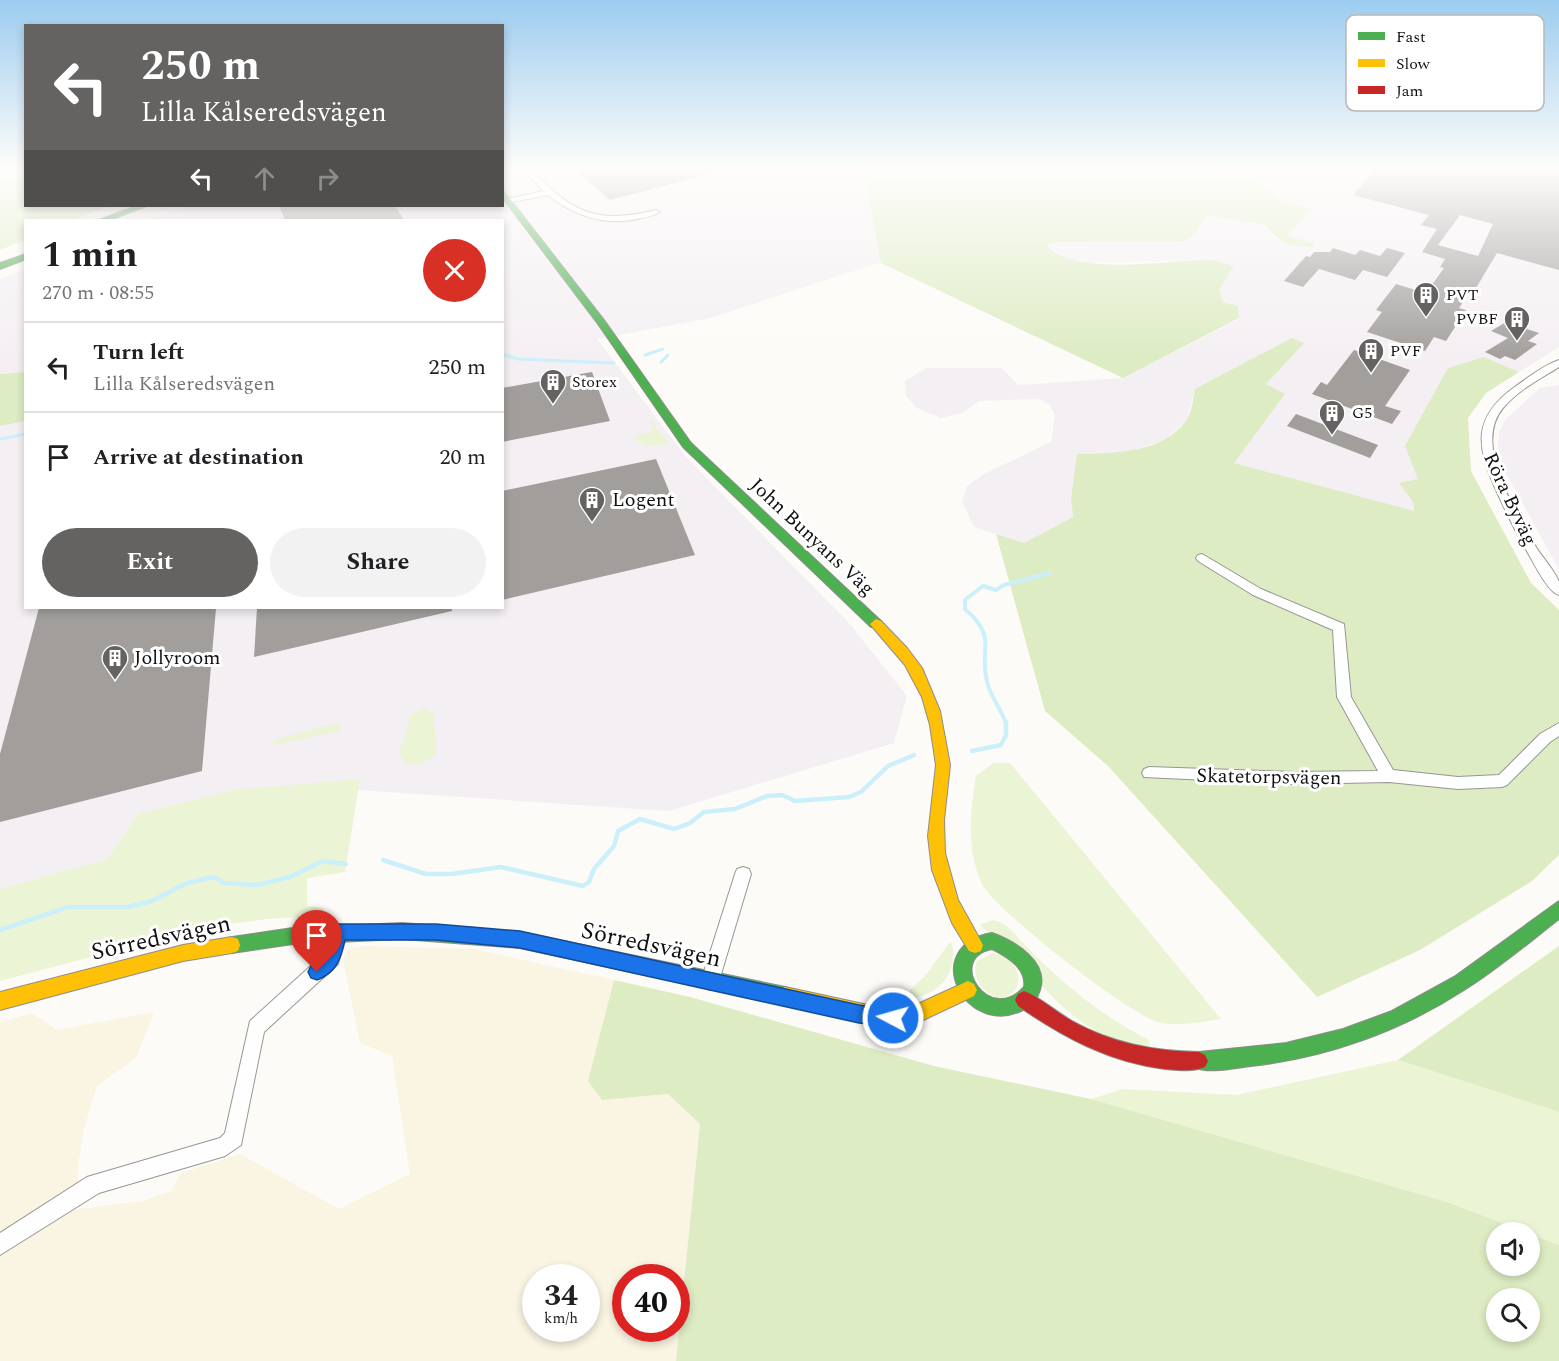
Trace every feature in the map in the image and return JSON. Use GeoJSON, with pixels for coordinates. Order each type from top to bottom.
{"type":"FeatureCollection","features":[{"type":"Feature","properties":{"kind":"main road","name":"John Bunyans Väg"},"geometry":{"type":"LineString","coordinates":[[534,233],[601,322],[687,445],[892,638],[910,662],[923,683],[938,729],[943,768],[936,823],[938,856],[954,910],[975,945]]}},
{"type":"Feature","properties":{"kind":"main road"},"geometry":{"type":"LineString","coordinates":[[0,262],[24,255]]}},
{"type":"Feature","properties":{"kind":"main road"},"geometry":{"type":"LineString","coordinates":[[0,266],[24,255]]}},
{"type":"Feature","properties":{"kind":"main road"},"geometry":{"type":"LineString","coordinates":[[1024,1000],[1060,1026],[1083,1039],[1132,1056],[1181,1062],[1226,1059],[1281,1051],[1361,1030],[1423,1005],[1478,972],[1559,909]]}},
{"type":"Feature","properties":{"kind":"main road","name":"Sörredsvägen"},"geometry":{"type":"LineString","coordinates":[[0,1001],[183,953],[293,936],[338,932],[436,932],[520,940],[859,1014],[893,1018],[920,1013],[968,990]]}},
{"type":"Feature","properties":{"kind":"main road"},"geometry":{"type":"LineString","coordinates":[[986,941],[999,941],[1021,954],[1032,978],[1030,990],[1024,1000],[1012,1008],[996,1009],[980,1003],[968,990],[963,980],[962,964],[968,951],[975,945],[986,941]]}},
{"type":"Feature","properties":{"kind":"street","name":"Röra Byväg"},"geometry":{"type":"LineString","coordinates":[[1559,363],[1499,406],[1489,422],[1486,447],[1495,475],[1542,567],[1559,591]]}},
{"type":"Feature","properties":{"kind":"street"},"geometry":{"type":"LineString","coordinates":[[1202,558],[1257,592],[1339,627],[1344,697],[1389,776]]}},
{"type":"Feature","properties":{"kind":"street","name":"Skatetorpsvägen"},"geometry":{"type":"LineString","coordinates":[[1149,772],[1305,778],[1389,776],[1458,783],[1502,781],[1545,738],[1559,729]]}},
{"type":"Feature","properties":{"kind":"street"},"geometry":{"type":"LineString","coordinates":[[710,981],[743,874]]}},
{"type":"Feature","properties":{"kind":"street"},"geometry":{"type":"LineString","coordinates":[[0,1245],[94,1184],[225,1146],[234,1138],[256,1027],[332,958],[338,932]]}},
{"type":"Feature","properties":{"kind":"shaded area"},"geometry":{"type":"Polygon","coordinates":[[[504,233],[876,233],[881,262],[710,318],[597,339],[686,457],[849,623],[907,696],[894,743],[669,811],[357,790],[360,779],[138,814],[107,859],[0,889],[0,426],[24,421],[24,609],[504,609],[504,233]]]}},
{"type":"Feature","properties":{"kind":"shaded area"},"geometry":{"type":"Polygon","coordinates":[[[1192,233],[1270,233],[1275,238],[1313,244],[1287,236],[1290,233],[1559,233],[1559,347],[1519,372],[1484,357],[1418,479],[1400,484],[1413,502],[1415,512],[1233,463],[1285,394],[1266,384],[1303,343],[1195,389],[1187,420],[1165,440],[1125,453],[1078,454],[1071,499],[1073,517],[1024,543],[974,527],[962,502],[967,486],[984,474],[1051,442],[1055,415],[1049,404],[1039,399],[979,401],[962,413],[941,418],[917,408],[906,396],[905,381],[927,368],[1002,368],[1018,385],[1123,378],[1239,319],[1238,306],[1223,302],[1219,290],[1233,267],[1213,260],[1089,263],[1067,259],[1047,245],[1057,242],[1185,241],[1192,233]]]}},
{"type":"Feature","properties":{"kind":"shaded area"},"geometry":{"type":"Polygon","coordinates":[[[24,269],[24,372],[0,374],[0,279],[24,269]]]}},
{"type":"Feature","properties":{"kind":"shaded area"},"geometry":{"type":"Polygon","coordinates":[[[1559,385],[1559,570],[1505,471],[1498,447],[1499,432],[1506,419],[1540,388],[1559,385]]]}},
{"type":"Feature","properties":{"kind":"shaded area"},"geometry":{"type":"Polygon","coordinates":[[[365,946],[474,949],[614,980],[588,1081],[602,1100],[668,1094],[700,1124],[686,1264],[612,1264],[612,1342],[678,1342],[676,1361],[0,1361],[0,1022],[32,1013],[57,1030],[154,1012],[136,1058],[97,1086],[84,1129],[78,1165],[77,1209],[142,1201],[171,1191],[181,1173],[240,1154],[339,1209],[410,1174],[392,1056],[360,1043],[343,960],[347,949],[365,946]]]}},
{"type":"Feature","properties":{"kind":"green space"},"geometry":{"type":"Polygon","coordinates":[[[0,233],[24,233],[24,240],[0,250],[0,233]]]}},
{"type":"Feature","properties":{"kind":"green space"},"geometry":{"type":"Polygon","coordinates":[[[875,233],[1196,233],[1185,241],[1057,242],[1047,245],[1060,255],[1100,264],[1211,260],[1234,266],[1219,290],[1223,302],[1238,306],[1239,318],[1123,378],[881,263],[875,233]]]}},
{"type":"Feature","properties":{"kind":"green space"},"geometry":{"type":"Polygon","coordinates":[[[1272,233],[1290,233],[1287,236],[1314,244],[1312,247],[1294,245],[1279,239],[1272,233]]]}},
{"type":"Feature","properties":{"kind":"green space"},"geometry":{"type":"Polygon","coordinates":[[[1292,338],[1304,343],[1266,384],[1285,394],[1234,463],[1414,511],[1413,502],[1399,483],[1418,479],[1405,446],[1448,368],[1484,357],[1519,372],[1486,393],[1468,418],[1471,471],[1531,583],[1559,610],[1559,855],[1532,881],[1420,950],[1317,997],[1108,766],[1045,711],[996,534],[1024,543],[1073,517],[1071,499],[1077,454],[1136,450],[1164,440],[1186,421],[1191,410],[1195,389],[1292,338]]]}},
{"type":"Feature","properties":{"kind":"green space"},"geometry":{"type":"Polygon","coordinates":[[[24,372],[24,421],[0,426],[0,374],[24,372]]]}},
{"type":"Feature","properties":{"kind":"green space"},"geometry":{"type":"Polygon","coordinates":[[[649,417],[669,444],[645,446],[632,437],[653,431],[649,417]]]}},
{"type":"Feature","properties":{"kind":"green space"},"geometry":{"type":"Polygon","coordinates":[[[423,708],[433,713],[437,754],[421,765],[405,762],[399,754],[411,715],[423,708]]]}},
{"type":"Feature","properties":{"kind":"green space"},"geometry":{"type":"Polygon","coordinates":[[[338,723],[341,731],[270,746],[277,739],[338,723]]]}},
{"type":"Feature","properties":{"kind":"green space"},"geometry":{"type":"Polygon","coordinates":[[[993,763],[1010,763],[1221,1019],[1176,1024],[1161,1023],[1146,1017],[1066,961],[1011,916],[992,897],[982,884],[977,871],[973,858],[971,831],[976,776],[993,763]]]}},
{"type":"Feature","properties":{"kind":"green space"},"geometry":{"type":"Polygon","coordinates":[[[360,779],[345,872],[307,878],[307,906],[324,908],[321,916],[267,919],[201,928],[0,981],[0,889],[107,859],[138,814],[233,790],[360,779]]]}},
{"type":"Feature","properties":{"kind":"green space"},"geometry":{"type":"Polygon","coordinates":[[[993,920],[1007,927],[1083,998],[1149,1040],[1150,1046],[1122,1041],[1097,1031],[1075,1017],[1000,942],[979,925],[993,920]]]}},
{"type":"Feature","properties":{"kind":"green space"},"geometry":{"type":"Polygon","coordinates":[[[950,942],[953,947],[953,958],[950,971],[936,989],[903,1001],[879,1003],[909,991],[925,976],[950,942]]]}},
{"type":"Feature","properties":{"kind":"green space"},"geometry":{"type":"Polygon","coordinates":[[[1559,946],[1559,1112],[1398,1060],[1559,946]]]}},
{"type":"Feature","properties":{"kind":"green space"},"geometry":{"type":"Polygon","coordinates":[[[993,953],[1005,957],[1017,971],[1016,989],[1009,995],[993,996],[986,992],[977,978],[975,970],[977,961],[993,953]]]}},
{"type":"Feature","properties":{"kind":"green space"},"geometry":{"type":"Polygon","coordinates":[[[614,980],[690,997],[934,1066],[1091,1099],[1447,1202],[1499,1222],[1486,1222],[1486,1276],[1540,1276],[1540,1238],[1559,1245],[1559,1361],[676,1361],[678,1342],[690,1342],[690,1264],[686,1264],[700,1124],[668,1094],[602,1100],[588,1081],[614,980]]]}},
{"type":"Feature","properties":{"kind":"green space"},"geometry":{"type":"Polygon","coordinates":[[[1398,1060],[1559,1112],[1559,1245],[1540,1238],[1540,1222],[1499,1222],[1447,1202],[1091,1099],[1123,1089],[1236,1095],[1398,1060]]]}},
{"type":"Feature","properties":{"kind":"building"},"geometry":{"type":"Polygon","coordinates":[[[1435,233],[1447,233],[1438,245],[1478,256],[1489,233],[1559,233],[1559,270],[1497,253],[1473,293],[1470,292],[1459,308],[1466,310],[1446,341],[1434,337],[1425,351],[1367,332],[1382,312],[1376,310],[1396,284],[1422,292],[1425,288],[1429,289],[1444,268],[1440,267],[1445,259],[1422,252],[1435,233]]]}},
{"type":"Feature","properties":{"kind":"building"},"geometry":{"type":"Polygon","coordinates":[[[1333,248],[1355,255],[1360,250],[1380,256],[1387,248],[1405,253],[1387,277],[1363,270],[1355,280],[1319,269],[1303,287],[1284,281],[1306,256],[1310,257],[1314,252],[1330,252],[1333,248]]]}},
{"type":"Feature","properties":{"kind":"building","name":"PVBF"},"geometry":{"type":"Polygon","coordinates":[[[1506,322],[1539,333],[1528,341],[1537,344],[1515,360],[1505,356],[1500,359],[1485,352],[1508,338],[1491,331],[1506,322]]]}},
{"type":"Feature","properties":{"kind":"building"},"geometry":{"type":"Polygon","coordinates":[[[1354,350],[1410,370],[1385,406],[1401,411],[1392,424],[1312,394],[1321,382],[1327,385],[1354,350]]]}},
{"type":"Feature","properties":{"kind":"building","name":"Storex"},"geometry":{"type":"Polygon","coordinates":[[[592,372],[610,421],[504,442],[504,388],[592,372]]]}},
{"type":"Feature","properties":{"kind":"building","name":"G5"},"geometry":{"type":"Polygon","coordinates":[[[1296,414],[1378,445],[1370,458],[1287,426],[1296,414]]]}},
{"type":"Feature","properties":{"kind":"building","name":"Logent"},"geometry":{"type":"Polygon","coordinates":[[[656,459],[695,555],[504,600],[504,491],[656,459]]]}},
{"type":"Feature","properties":{"kind":"building","name":"Jollyroom"},"geometry":{"type":"Polygon","coordinates":[[[39,609],[216,609],[202,771],[0,822],[0,754],[39,609]]]}},
{"type":"Feature","properties":{"kind":"building"},"geometry":{"type":"Polygon","coordinates":[[[257,609],[452,609],[452,611],[254,657],[257,609]]]}},
{"type":"Feature","properties":{"kind":"waterway"},"geometry":{"type":"LineString","coordinates":[[645,355],[663,349]]}},
{"type":"Feature","properties":{"kind":"waterway"},"geometry":{"type":"LineString","coordinates":[[504,355],[518,359],[614,363]]}},
{"type":"Feature","properties":{"kind":"waterway"},"geometry":{"type":"LineString","coordinates":[[661,362],[668,355]]}},
{"type":"Feature","properties":{"kind":"waterway"},"geometry":{"type":"LineString","coordinates":[[0,439],[24,434]]}},
{"type":"Feature","properties":{"kind":"waterway"},"geometry":{"type":"LineString","coordinates":[[1006,724],[992,695],[985,673],[985,637],[976,619],[965,609],[965,600],[983,586],[996,590],[1004,585],[1050,573]]}},
{"type":"Feature","properties":{"kind":"waterway"},"geometry":{"type":"LineString","coordinates":[[972,751],[1001,745],[1006,735],[1006,724]]}},
{"type":"Feature","properties":{"kind":"waterway"},"geometry":{"type":"LineString","coordinates":[[383,860],[426,874],[452,874],[501,867],[583,886],[589,882],[594,869],[614,846],[618,831],[640,819],[674,829],[690,823],[704,812],[735,809],[767,796],[782,795],[795,801],[849,797],[861,792],[888,766],[914,755]]}},
{"type":"Feature","properties":{"kind":"waterway"},"geometry":{"type":"LineString","coordinates":[[0,930],[68,907],[128,907],[152,901],[187,883],[214,877],[224,883],[257,885],[290,877],[323,861],[346,864]]}},
{"type":"Feature","properties":{"kind":"traffic: fast"},"geometry":{"type":"LineString","coordinates":[[533,233],[601,322],[687,445],[876,624]]}},
{"type":"Feature","properties":{"kind":"traffic: fast"},"geometry":{"type":"LineString","coordinates":[[0,266],[24,257]]}},
{"type":"Feature","properties":{"kind":"traffic: fast"},"geometry":{"type":"LineString","coordinates":[[1199,1061],[1257,1056],[1315,1046],[1398,1017],[1460,983],[1494,960],[1559,909]]}},
{"type":"Feature","properties":{"kind":"traffic: fast"},"geometry":{"type":"LineString","coordinates":[[232,945],[293,936],[402,931],[520,940],[785,996]]}},
{"type":"Feature","properties":{"kind":"traffic: fast"},"geometry":{"type":"LineString","coordinates":[[992,941],[1001,944],[1019,957],[1032,974],[1031,992],[1023,1001],[1009,1008],[995,1008],[982,1003],[965,981],[962,968],[965,956],[974,946],[992,941]]}},
{"type":"Feature","properties":{"kind":"traffic: slow"},"geometry":{"type":"LineString","coordinates":[[876,624],[910,661],[929,697],[940,738],[943,765],[936,820],[940,870],[958,918],[975,945]]}},
{"type":"Feature","properties":{"kind":"traffic: slow"},"geometry":{"type":"LineString","coordinates":[[0,1001],[183,953],[232,945]]}},
{"type":"Feature","properties":{"kind":"traffic: slow"},"geometry":{"type":"LineString","coordinates":[[785,996],[882,1017],[919,1013],[968,990]]}},
{"type":"Feature","properties":{"kind":"traffic: jam"},"geometry":{"type":"LineString","coordinates":[[1024,1000],[1065,1027],[1106,1046],[1150,1058],[1199,1061]]}},
{"type":"Feature","properties":{"kind":"place","name":"PVT"},"geometry":{"type":"Point","coordinates":[1426,318]}},
{"type":"Feature","properties":{"kind":"place","name":"PVBF"},"geometry":{"type":"Point","coordinates":[1517,342]}},
{"type":"Feature","properties":{"kind":"place","name":"PVF"},"geometry":{"type":"Point","coordinates":[1371,374]}},
{"type":"Feature","properties":{"kind":"place","name":"Storex"},"geometry":{"type":"Point","coordinates":[553,405]}},
{"type":"Feature","properties":{"kind":"place","name":"G5"},"geometry":{"type":"Point","coordinates":[1332,436]}},
{"type":"Feature","properties":{"kind":"place","name":"Logent"},"geometry":{"type":"Point","coordinates":[592,523]}},
{"type":"Feature","properties":{"kind":"place","name":"Jollyroom"},"geometry":{"type":"Point","coordinates":[115,681]}},
{"type":"Feature","properties":{"kind":"route"},"geometry":{"type":"LineString","coordinates":[[317,972],[332,958],[338,932],[436,932],[520,940],[859,1014],[893,1018]]}}]}
